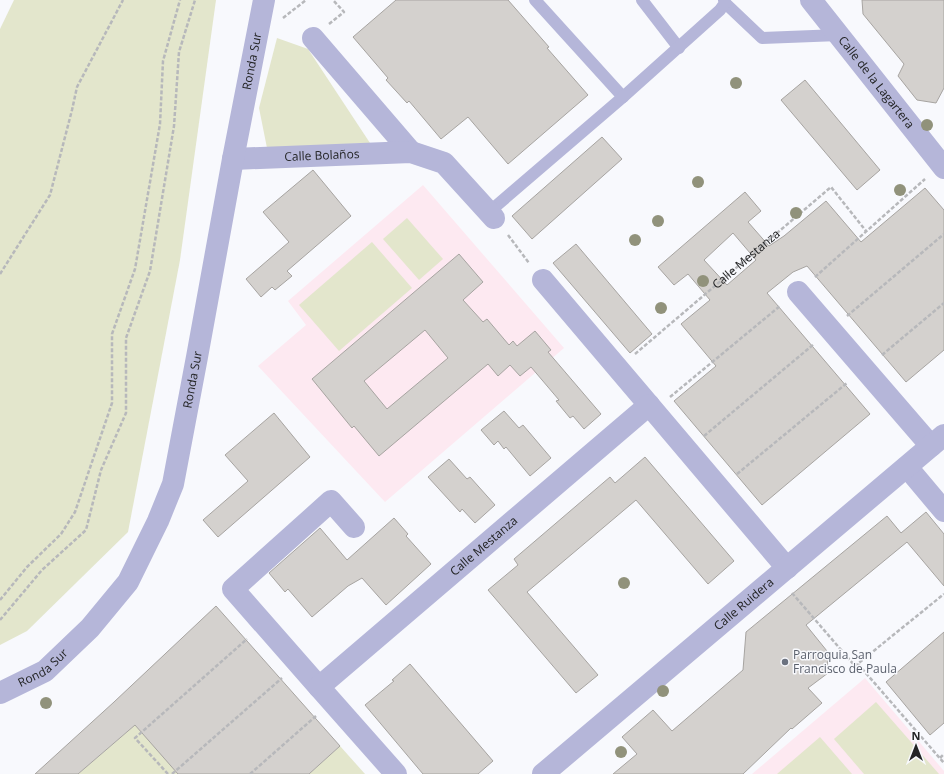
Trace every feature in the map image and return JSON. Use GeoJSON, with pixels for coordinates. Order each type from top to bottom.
{"type":"FeatureCollection","features":[{"type":"Feature","properties":{"kind":"street","name":"Ronda Sur"},"geometry":{"type":"LineString","coordinates":[[0,693],[45,671],[90,628],[128,582],[158,521],[173,484],[264,0]]}},
{"type":"Feature","properties":{"kind":"street","name":"Calle de la Lagartera"},"geometry":{"type":"LineString","coordinates":[[822,5],[840,35],[943,163]]}},
{"type":"Feature","properties":{"kind":"street"},"geometry":{"type":"LineString","coordinates":[[313,38],[411,152]]}},
{"type":"Feature","properties":{"kind":"street","name":"Calle Bolaños"},"geometry":{"type":"LineString","coordinates":[[233,159],[411,152],[444,163],[491,215]]}},
{"type":"Feature","properties":{"kind":"street"},"geometry":{"type":"LineString","coordinates":[[543,280],[719,488],[782,572]]}},
{"type":"Feature","properties":{"kind":"street"},"geometry":{"type":"LineString","coordinates":[[798,292],[864,369],[937,440]]}},
{"type":"Feature","properties":{"kind":"street","name":"Calle Mestanza"},"geometry":{"type":"LineString","coordinates":[[326,694],[651,408]]}},
{"type":"Feature","properties":{"kind":"street","name":"Calle Ruidera"},"geometry":{"type":"LineString","coordinates":[[544,774],[937,440]]}},
{"type":"Feature","properties":{"kind":"street"},"geometry":{"type":"LineString","coordinates":[[907,467],[944,511]]}},
{"type":"Feature","properties":{"kind":"street"},"geometry":{"type":"LineString","coordinates":[[354,528],[330,501],[233,589],[396,774]]}},
{"type":"Feature","properties":{"kind":"lane"},"geometry":{"type":"LineString","coordinates":[[535,0],[623,97]]}},
{"type":"Feature","properties":{"kind":"lane"},"geometry":{"type":"LineString","coordinates":[[642,0],[679,48]]}},
{"type":"Feature","properties":{"kind":"lane"},"geometry":{"type":"LineString","coordinates":[[491,215],[679,48],[720,10],[724,2],[762,38],[840,35]]}},
{"type":"Feature","properties":{"kind":"path"},"geometry":{"type":"LineString","coordinates":[[0,274],[50,195],[77,87],[124,0]]}},
{"type":"Feature","properties":{"kind":"path"},"geometry":{"type":"LineString","coordinates":[[0,600],[27,567],[61,534],[76,512],[112,403],[112,334],[136,269],[160,124],[163,61],[180,0]]}},
{"type":"Feature","properties":{"kind":"path"},"geometry":{"type":"LineString","coordinates":[[0,620],[42,570],[86,530],[101,470],[126,413],[126,338],[150,271],[174,126],[179,52],[195,0]]}},
{"type":"Feature","properties":{"kind":"path"},"geometry":{"type":"LineString","coordinates":[[287,15],[306,0]]}},
{"type":"Feature","properties":{"kind":"path"},"geometry":{"type":"LineString","coordinates":[[313,38],[344,12],[333,0]]}},
{"type":"Feature","properties":{"kind":"path"},"geometry":{"type":"LineString","coordinates":[[651,408],[798,292],[943,163]]}},
{"type":"Feature","properties":{"kind":"path","name":"Calle Mestanza"},"geometry":{"type":"LineString","coordinates":[[618,369],[831,187],[867,231]]}},
{"type":"Feature","properties":{"kind":"path"},"geometry":{"type":"LineString","coordinates":[[491,215],[543,280]]}},
{"type":"Feature","properties":{"kind":"path"},"geometry":{"type":"LineString","coordinates":[[719,488],[944,303]]}},
{"type":"Feature","properties":{"kind":"path"},"geometry":{"type":"LineString","coordinates":[[782,572],[855,666],[944,594]]}},
{"type":"Feature","properties":{"kind":"path"},"geometry":{"type":"LineString","coordinates":[[168,774],[136,738],[263,624]]}},
{"type":"Feature","properties":{"kind":"path"},"geometry":{"type":"LineString","coordinates":[[172,774],[299,664]]}},
{"type":"Feature","properties":{"kind":"path"},"geometry":{"type":"LineString","coordinates":[[858,664],[944,763]]}},
{"type":"Feature","properties":{"kind":"path"},"geometry":{"type":"LineString","coordinates":[[250,774],[326,694]]}},
{"type":"Feature","properties":{"kind":"path"},"geometry":{"type":"LineString","coordinates":[[940,758],[944,754]]}},
{"type":"Feature","properties":{"kind":"shaded area"},"geometry":{"type":"Polygon","coordinates":[[[423,185],[564,348],[385,502],[258,366],[306,325],[288,301],[423,185]]]}},
{"type":"Feature","properties":{"kind":"shaded area"},"geometry":{"type":"Polygon","coordinates":[[[865,678],[944,771],[944,774],[752,774],[865,678]]]}},
{"type":"Feature","properties":{"kind":"green space"},"geometry":{"type":"Polygon","coordinates":[[[14,0],[216,0],[180,260],[128,532],[27,631],[0,645],[0,29],[14,0]]]}},
{"type":"Feature","properties":{"kind":"green space"},"geometry":{"type":"Polygon","coordinates":[[[277,38],[308,49],[370,143],[267,148],[259,108],[277,38]]]}},
{"type":"Feature","properties":{"kind":"green space"},"geometry":{"type":"Polygon","coordinates":[[[407,218],[443,259],[419,280],[383,239],[407,218]]]}},
{"type":"Feature","properties":{"kind":"green space"},"geometry":{"type":"Polygon","coordinates":[[[372,242],[412,288],[339,351],[299,305],[372,242]]]}},
{"type":"Feature","properties":{"kind":"green space"},"geometry":{"type":"Polygon","coordinates":[[[876,702],[939,774],[864,774],[834,739],[876,702]]]}},
{"type":"Feature","properties":{"kind":"green space"},"geometry":{"type":"Polygon","coordinates":[[[135,725],[180,774],[78,774],[135,725]]]}},
{"type":"Feature","properties":{"kind":"green space"},"geometry":{"type":"Polygon","coordinates":[[[820,737],[852,774],[777,774],[820,737]]]}},
{"type":"Feature","properties":{"kind":"green space"},"geometry":{"type":"Polygon","coordinates":[[[340,746],[365,774],[309,774],[340,746]]]}},
{"type":"Feature","properties":{"kind":"building"},"geometry":{"type":"Polygon","coordinates":[[[396,0],[508,0],[588,95],[508,164],[468,117],[441,139],[409,101],[407,103],[386,80],[388,78],[353,37],[396,0]]]}},
{"type":"Feature","properties":{"kind":"building"},"geometry":{"type":"Polygon","coordinates":[[[862,0],[944,0],[944,88],[936,103],[917,100],[898,76],[904,64],[863,14],[862,0]]]}},
{"type":"Feature","properties":{"kind":"building"},"geometry":{"type":"Polygon","coordinates":[[[805,80],[880,170],[857,190],[781,100],[805,80]]]}},
{"type":"Feature","properties":{"kind":"building"},"geometry":{"type":"Polygon","coordinates":[[[602,137],[622,159],[532,239],[512,216],[602,137]]]}},
{"type":"Feature","properties":{"kind":"building"},"geometry":{"type":"Polygon","coordinates":[[[313,170],[351,216],[287,271],[292,276],[275,290],[272,287],[261,297],[246,279],[289,242],[263,212],[313,170]]]}},
{"type":"Feature","properties":{"kind":"building"},"geometry":{"type":"Polygon","coordinates":[[[925,188],[944,210],[944,350],[906,382],[807,266],[793,272],[767,293],[870,414],[762,505],[674,401],[716,366],[681,324],[710,300],[688,274],[674,285],[658,267],[745,192],[761,211],[748,222],[769,246],[784,236],[826,201],[861,242],[925,188]],[[733,233],[704,260],[727,285],[756,260],[733,233]]]}},
{"type":"Feature","properties":{"kind":"building"},"geometry":{"type":"Polygon","coordinates":[[[576,244],[652,334],[630,353],[553,263],[576,244]]]}},
{"type":"Feature","properties":{"kind":"building"},"geometry":{"type":"Polygon","coordinates":[[[459,254],[483,282],[463,300],[483,322],[487,319],[509,345],[513,341],[517,346],[535,331],[551,350],[548,352],[601,414],[584,429],[573,416],[570,418],[556,401],[559,400],[531,367],[520,376],[510,365],[498,376],[488,364],[379,456],[354,426],[352,428],[312,379],[459,254]],[[425,330],[364,381],[387,409],[448,358],[425,330]]]}},
{"type":"Feature","properties":{"kind":"building"},"geometry":{"type":"Polygon","coordinates":[[[504,411],[519,428],[523,425],[551,458],[530,476],[506,447],[504,449],[498,441],[494,445],[481,430],[504,411]]]}},
{"type":"Feature","properties":{"kind":"building"},"geometry":{"type":"Polygon","coordinates":[[[274,413],[310,457],[218,537],[203,520],[248,481],[225,455],[274,413]]]}},
{"type":"Feature","properties":{"kind":"building"},"geometry":{"type":"Polygon","coordinates":[[[645,457],[734,561],[708,584],[636,500],[527,592],[598,675],[576,693],[488,590],[518,565],[514,559],[610,477],[615,483],[645,457]]]}},
{"type":"Feature","properties":{"kind":"building"},"geometry":{"type":"Polygon","coordinates":[[[449,459],[467,479],[470,477],[495,505],[475,523],[462,509],[460,512],[428,477],[449,459]]]}},
{"type":"Feature","properties":{"kind":"building"},"geometry":{"type":"Polygon","coordinates":[[[926,512],[944,534],[944,586],[907,542],[806,625],[827,651],[828,673],[808,688],[822,703],[792,729],[791,728],[743,774],[613,774],[637,754],[622,737],[653,710],[672,731],[743,670],[746,632],[887,516],[901,533],[926,512]]]}},
{"type":"Feature","properties":{"kind":"building"},"geometry":{"type":"Polygon","coordinates":[[[394,518],[408,534],[406,536],[431,564],[386,605],[362,578],[348,586],[312,617],[288,589],[285,592],[269,573],[320,528],[347,560],[394,518]]]}},
{"type":"Feature","properties":{"kind":"building"},"geometry":{"type":"Polygon","coordinates":[[[216,606],[340,746],[309,774],[178,774],[135,725],[78,774],[35,774],[114,702],[216,606]]]}},
{"type":"Feature","properties":{"kind":"building"},"geometry":{"type":"Polygon","coordinates":[[[944,632],[944,723],[930,735],[886,682],[944,632]]]}},
{"type":"Feature","properties":{"kind":"building"},"geometry":{"type":"Polygon","coordinates":[[[410,664],[493,761],[478,774],[423,774],[365,705],[394,681],[392,680],[410,664]]]}},
{"type":"Feature","properties":{"kind":"place","name":"Parroquia San Francisco de Paula"},"geometry":{"type":"Point","coordinates":[785,662]}}]}
